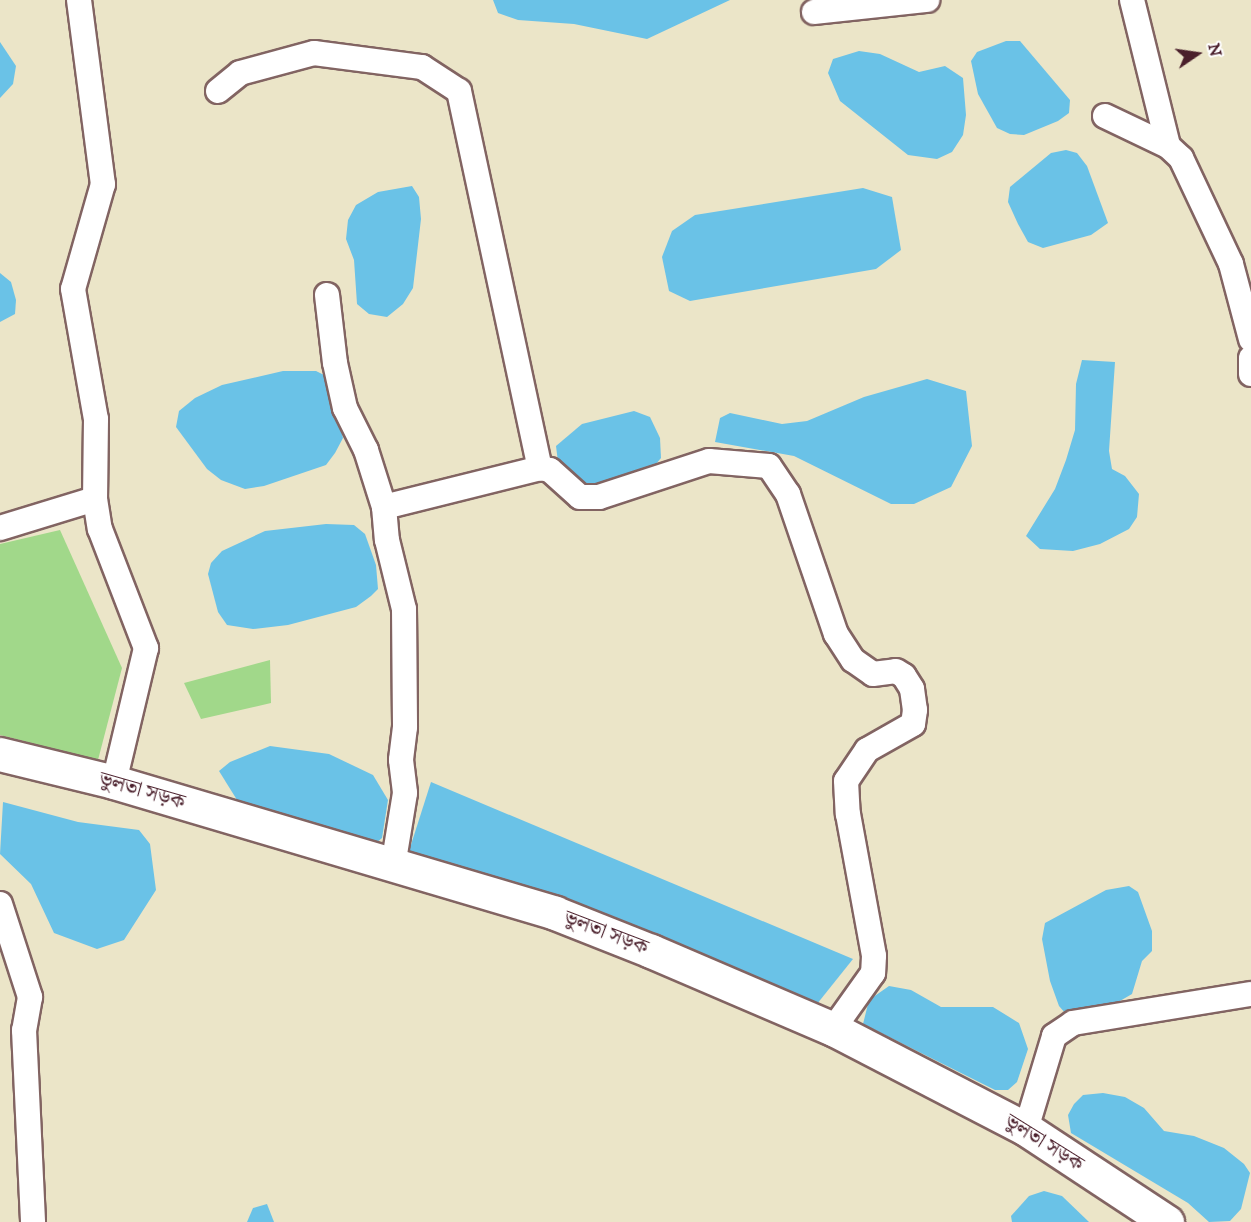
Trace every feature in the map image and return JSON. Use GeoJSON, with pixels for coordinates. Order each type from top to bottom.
{"type":"FeatureCollection","features":[{"type":"Feature","properties":{"kind":"highway","name":"ভুলতা সড়ক"},"geometry":{"type":"LineString","coordinates":[[0,754],[114,782],[555,913],[833,1029],[1026,1129],[1167,1222]]}},
{"type":"Feature","properties":{"kind":"street"},"geometry":{"type":"LineString","coordinates":[[79,0],[103,184],[73,289],[96,419],[95,499],[100,529],[146,648],[114,782]]}},
{"type":"Feature","properties":{"kind":"street"},"geometry":{"type":"LineString","coordinates":[[814,12],[927,0]]}},
{"type":"Feature","properties":{"kind":"street"},"geometry":{"type":"LineString","coordinates":[[1132,0],[1168,146]]}},
{"type":"Feature","properties":{"kind":"street"},"geometry":{"type":"LineString","coordinates":[[218,91],[240,73],[314,53],[422,67],[459,91],[540,468]]}},
{"type":"Feature","properties":{"kind":"street"},"geometry":{"type":"LineString","coordinates":[[1105,116],[1168,146],[1181,158],[1227,255],[1251,339]]}},
{"type":"Feature","properties":{"kind":"street"},"geometry":{"type":"LineString","coordinates":[[327,295],[334,363],[345,408],[366,450],[384,507],[387,540],[405,609],[405,728],[401,760],[405,793],[393,866]]}},
{"type":"Feature","properties":{"kind":"street"},"geometry":{"type":"LineString","coordinates":[[1251,358],[1251,374]]}},
{"type":"Feature","properties":{"kind":"street"},"geometry":{"type":"LineString","coordinates":[[384,507],[411,497],[457,491],[540,468],[550,470],[580,497],[599,497],[709,461],[769,466],[788,494],[836,634],[853,660],[873,674],[896,671],[904,676],[912,689],[913,724],[867,750],[846,781],[848,814],[874,956],[873,973],[833,1029]]}},
{"type":"Feature","properties":{"kind":"street"},"geometry":{"type":"LineString","coordinates":[[0,528],[95,499]]}},
{"type":"Feature","properties":{"kind":"street"},"geometry":{"type":"LineString","coordinates":[[0,904],[30,997],[24,1030],[33,1222]]}},
{"type":"Feature","properties":{"kind":"street"},"geometry":{"type":"LineString","coordinates":[[1026,1129],[1054,1036],[1073,1023],[1251,994]]}},
{"type":"Feature","properties":{"kind":"green space"},"geometry":{"type":"Polygon","coordinates":[[[60,530],[122,668],[98,760],[0,735],[0,544],[60,530]]]}},
{"type":"Feature","properties":{"kind":"green space"},"geometry":{"type":"Polygon","coordinates":[[[270,660],[271,703],[201,719],[184,683],[270,660]]]}},
{"type":"Feature","properties":{"kind":"water"},"geometry":{"type":"Polygon","coordinates":[[[493,0],[730,0],[647,39],[574,24],[518,20],[498,13],[493,0]]]}},
{"type":"Feature","properties":{"kind":"water"},"geometry":{"type":"Polygon","coordinates":[[[1006,41],[1020,41],[1070,100],[1069,113],[1058,121],[1024,135],[1010,134],[997,128],[978,94],[971,61],[977,52],[1006,41]]]}},
{"type":"Feature","properties":{"kind":"water"},"geometry":{"type":"Polygon","coordinates":[[[0,42],[16,66],[13,84],[0,98],[0,42]]]}},
{"type":"Feature","properties":{"kind":"water"},"geometry":{"type":"Polygon","coordinates":[[[859,51],[880,54],[919,72],[945,66],[963,78],[966,115],[963,135],[952,152],[937,159],[908,155],[840,101],[828,73],[833,59],[859,51]]]}},
{"type":"Feature","properties":{"kind":"water"},"geometry":{"type":"Polygon","coordinates":[[[1066,150],[1077,153],[1087,166],[1108,223],[1091,235],[1043,248],[1028,242],[1018,224],[1008,202],[1010,187],[1051,153],[1066,150]]]}},
{"type":"Feature","properties":{"kind":"water"},"geometry":{"type":"Polygon","coordinates":[[[412,186],[419,197],[421,219],[413,288],[403,304],[387,317],[369,314],[357,304],[354,260],[346,239],[348,220],[356,205],[378,192],[412,186]]]}},
{"type":"Feature","properties":{"kind":"water"},"geometry":{"type":"Polygon","coordinates":[[[863,188],[892,197],[901,250],[876,269],[690,301],[669,291],[662,257],[672,231],[695,215],[863,188]]]}},
{"type":"Feature","properties":{"kind":"water"},"geometry":{"type":"Polygon","coordinates":[[[0,273],[11,282],[16,300],[15,314],[0,322],[0,273]]]}},
{"type":"Feature","properties":{"kind":"water"},"geometry":{"type":"Polygon","coordinates":[[[1082,360],[1115,362],[1109,451],[1112,469],[1125,476],[1139,494],[1137,517],[1129,529],[1100,544],[1073,551],[1040,549],[1026,536],[1055,489],[1066,460],[1075,430],[1076,384],[1082,360]]]}},
{"type":"Feature","properties":{"kind":"water"},"geometry":{"type":"Polygon","coordinates":[[[283,371],[316,371],[328,377],[343,438],[335,453],[326,465],[264,486],[245,489],[221,480],[207,469],[176,427],[179,411],[195,398],[222,385],[283,371]]]}},
{"type":"Feature","properties":{"kind":"water"},"geometry":{"type":"Polygon","coordinates":[[[927,379],[966,391],[972,446],[951,487],[914,504],[891,504],[794,456],[715,442],[720,418],[730,413],[782,424],[807,421],[864,397],[927,379]]]}},
{"type":"Feature","properties":{"kind":"water"},"geometry":{"type":"Polygon","coordinates":[[[634,411],[650,417],[660,438],[661,458],[651,470],[586,489],[558,462],[556,446],[582,424],[634,411]]]}},
{"type":"Feature","properties":{"kind":"water"},"geometry":{"type":"Polygon","coordinates":[[[326,524],[354,525],[365,534],[376,565],[378,589],[356,607],[288,625],[253,629],[227,625],[218,612],[208,574],[211,563],[222,551],[265,531],[326,524]]]}},
{"type":"Feature","properties":{"kind":"water"},"geometry":{"type":"Polygon","coordinates":[[[270,746],[329,754],[373,775],[388,800],[382,838],[375,844],[242,808],[219,771],[230,762],[270,746]]]}},
{"type":"Feature","properties":{"kind":"water"},"geometry":{"type":"Polygon","coordinates":[[[431,782],[853,959],[813,1009],[409,851],[431,782]]]}},
{"type":"Feature","properties":{"kind":"water"},"geometry":{"type":"Polygon","coordinates":[[[3,802],[78,822],[139,830],[150,844],[156,890],[124,940],[97,949],[54,933],[31,884],[0,854],[3,802]]]}},
{"type":"Feature","properties":{"kind":"water"},"geometry":{"type":"Polygon","coordinates":[[[1129,886],[1138,892],[1152,931],[1152,951],[1142,961],[1132,994],[1106,1009],[1066,1014],[1059,1006],[1050,981],[1042,939],[1045,923],[1106,890],[1129,886]]]}},
{"type":"Feature","properties":{"kind":"water"},"geometry":{"type":"Polygon","coordinates":[[[889,986],[911,990],[941,1007],[993,1007],[1019,1023],[1028,1049],[1017,1082],[1008,1090],[995,1090],[863,1024],[869,1000],[889,986]]]}},
{"type":"Feature","properties":{"kind":"water"},"geometry":{"type":"Polygon","coordinates":[[[1103,1093],[1125,1097],[1144,1108],[1164,1131],[1194,1136],[1224,1148],[1244,1164],[1250,1173],[1241,1209],[1230,1221],[1209,1222],[1188,1203],[1071,1133],[1068,1115],[1074,1104],[1083,1095],[1103,1093]]]}},
{"type":"Feature","properties":{"kind":"water"},"geometry":{"type":"Polygon","coordinates":[[[1044,1191],[1062,1196],[1089,1222],[1012,1222],[1011,1216],[1029,1196],[1044,1191]]]}},
{"type":"Feature","properties":{"kind":"water"},"geometry":{"type":"Polygon","coordinates":[[[267,1204],[274,1222],[247,1222],[253,1208],[267,1204]]]}}]}
